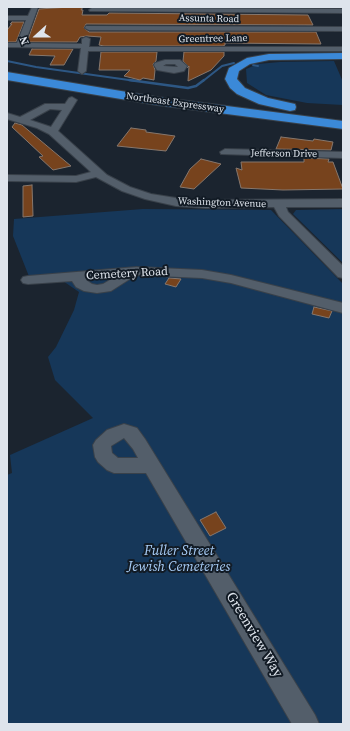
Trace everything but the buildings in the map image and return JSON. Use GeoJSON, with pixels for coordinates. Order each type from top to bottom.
{"type":"FeatureCollection","features":[{"type":"Feature","properties":{"kind":"highway"},"geometry":{"type":"LineString","coordinates":[[316,114],[271,103],[246,93],[232,82],[231,73],[242,63],[263,57],[340,48]]}},
{"type":"Feature","properties":{"kind":"highway","name":"Northeast Expressway"},"geometry":{"type":"LineString","coordinates":[[7,69],[161,94],[343,117]]}},
{"type":"Feature","properties":{"kind":"highway","name":"Northeast Expressway"},"geometry":{"type":"LineString","coordinates":[[7,76],[164,102],[343,125]]}},
{"type":"Feature","properties":{"kind":"street"},"geometry":{"type":"LineString","coordinates":[[20,45],[35,7]]}},
{"type":"Feature","properties":{"kind":"street"},"geometry":{"type":"LineString","coordinates":[[82,71],[91,17],[319,9],[343,11]]}},
{"type":"Feature","properties":{"kind":"street"},"geometry":{"type":"LineString","coordinates":[[319,9],[340,48]]}},
{"type":"Feature","properties":{"kind":"street","name":"Assunta Road"},"geometry":{"type":"LineString","coordinates":[[91,17],[343,29]]}},
{"type":"Feature","properties":{"kind":"street"},"geometry":{"type":"LineString","coordinates":[[7,18],[31,18]]}},
{"type":"Feature","properties":{"kind":"street","name":"Greentree Lane"},"geometry":{"type":"LineString","coordinates":[[7,45],[171,50],[340,48]]}},
{"type":"Feature","properties":{"kind":"street"},"geometry":{"type":"LineString","coordinates":[[171,50],[172,61]]}},
{"type":"Feature","properties":{"kind":"street"},"geometry":{"type":"LineString","coordinates":[[22,120],[48,106],[70,103],[53,132]]}},
{"type":"Feature","properties":{"kind":"street","name":"Washington Avenue"},"geometry":{"type":"LineString","coordinates":[[7,116],[53,132],[98,173],[126,189],[166,200],[206,204],[343,203]]}},
{"type":"Feature","properties":{"kind":"street","name":"Jefferson Drive"},"geometry":{"type":"LineString","coordinates":[[225,152],[343,155]]}},
{"type":"Feature","properties":{"kind":"street"},"geometry":{"type":"LineString","coordinates":[[7,178],[65,180],[76,179],[98,173]]}},
{"type":"Feature","properties":{"kind":"street"},"geometry":{"type":"LineString","coordinates":[[279,204],[283,213],[343,274]]}},
{"type":"Feature","properties":{"kind":"street","name":"Cemetery Road"},"geometry":{"type":"LineString","coordinates":[[28,280],[79,276],[81,284],[89,288],[97,289],[106,288],[131,273],[156,271],[202,274],[231,279],[343,308]]}},
{"type":"Feature","properties":{"kind":"street","name":"Greenview Way"},"geometry":{"type":"LineString","coordinates":[[151,465],[177,505],[306,724]]}},
{"type":"Feature","properties":{"kind":"green space"},"geometry":{"type":"Polygon","coordinates":[[[334,61],[343,82],[343,105],[307,103],[266,95],[247,83],[246,69],[258,64],[334,61]]]}},
{"type":"Feature","properties":{"kind":"green space","name":"Fuller Street Jewish Cemeteries"},"geometry":{"type":"Polygon","coordinates":[[[143,209],[271,210],[343,284],[343,724],[7,724],[7,475],[12,473],[10,455],[93,418],[55,380],[48,357],[56,347],[74,310],[79,292],[63,281],[30,279],[13,236],[14,219],[143,209]]]}},
{"type":"Feature","properties":{"kind":"green space"},"geometry":{"type":"Polygon","coordinates":[[[343,209],[343,263],[293,214],[296,210],[343,209]]]}},
{"type":"Feature","properties":{"kind":"waterway"},"geometry":{"type":"LineString","coordinates":[[7,61],[36,67],[136,81]]}},
{"type":"Feature","properties":{"kind":"waterway"},"geometry":{"type":"LineString","coordinates":[[203,81],[222,66],[234,63]]}},
{"type":"Feature","properties":{"kind":"waterway"},"geometry":{"type":"LineString","coordinates":[[253,65],[258,66]]}},
{"type":"Feature","properties":{"kind":"waterway"},"geometry":{"type":"LineString","coordinates":[[129,80],[188,88],[196,86],[204,80]]}}]}
